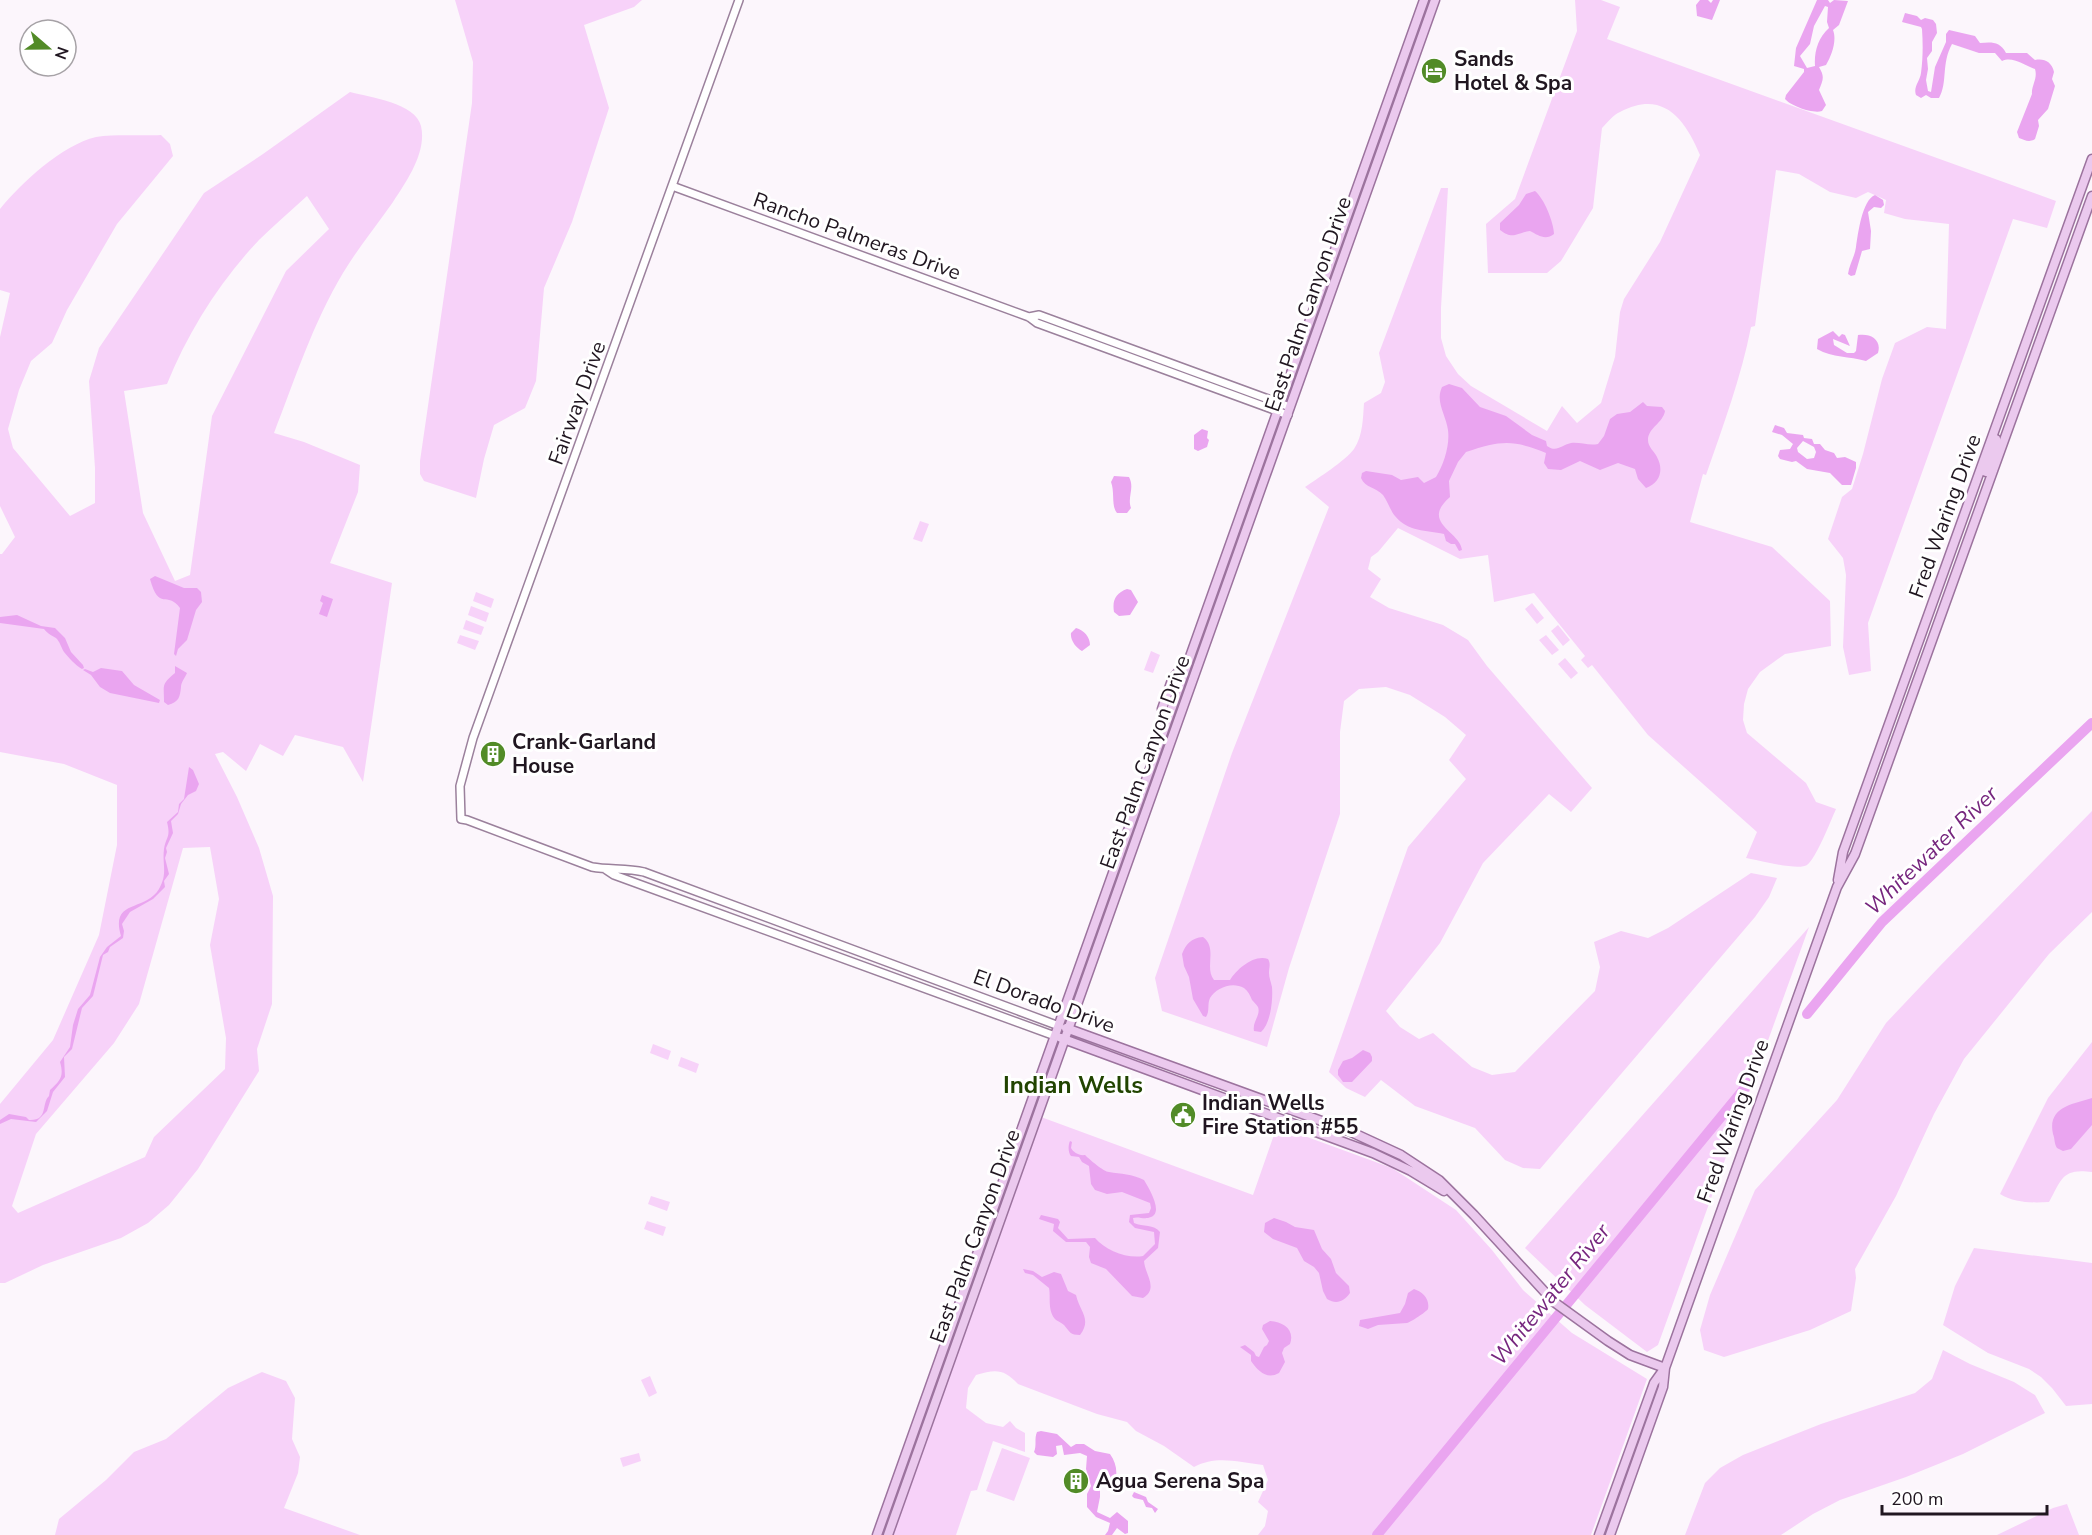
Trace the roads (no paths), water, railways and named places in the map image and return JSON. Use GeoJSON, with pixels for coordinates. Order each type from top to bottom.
{"type":"FeatureCollection","features":[{"type":"Feature","properties":{"kind":"main road","name":"East Palm Canyon Drive"},"geometry":{"type":"LineString","coordinates":[[877,1535],[1424,0]]}},
{"type":"Feature","properties":{"kind":"main road","name":"East Palm Canyon Drive"},"geometry":{"type":"LineString","coordinates":[[888,1535],[1435,0]]}},
{"type":"Feature","properties":{"kind":"main road","name":"Fred Waring Drive"},"geometry":{"type":"LineString","coordinates":[[1837,887],[1843,852],[2092,159]]}},
{"type":"Feature","properties":{"kind":"main road","name":"Fred Waring Drive"},"geometry":{"type":"LineString","coordinates":[[1611,1535],[1663,1387],[1665,1368],[1837,887],[1855,854],[2092,196]]}},
{"type":"Feature","properties":{"kind":"main road"},"geometry":{"type":"LineString","coordinates":[[1984,496],[1980,490],[1994,449],[2000,418]]}},
{"type":"Feature","properties":{"kind":"main road"},"geometry":{"type":"LineString","coordinates":[[1927,653],[1924,647],[1942,595],[1944,572]]}},
{"type":"Feature","properties":{"kind":"main road"},"geometry":{"type":"LineString","coordinates":[[1162,709],[1172,680],[1191,655]]}},
{"type":"Feature","properties":{"kind":"main road","name":"El Dorado Drive"},"geometry":{"type":"LineString","coordinates":[[1059,1026],[1380,1144],[1439,1180],[1554,1302],[1630,1355],[1665,1368]]}},
{"type":"Feature","properties":{"kind":"main road","name":"El Dorado Drive"},"geometry":{"type":"LineString","coordinates":[[1055,1036],[1380,1156],[1411,1171],[1457,1199]]}},
{"type":"Feature","properties":{"kind":"main road"},"geometry":{"type":"LineString","coordinates":[[1155,1072],[1159,1062]]}},
{"type":"Feature","properties":{"kind":"main road"},"geometry":{"type":"LineString","coordinates":[[1192,1086],[1196,1075]]}},
{"type":"Feature","properties":{"kind":"main road","name":"Fred Waring Drive"},"geometry":{"type":"LineString","coordinates":[[1599,1535],[1654,1383],[1665,1368]]}},
{"type":"Feature","properties":{"kind":"street","name":"Fairway Drive"},"geometry":{"type":"LineString","coordinates":[[461,819],[460,786],[473,738],[739,0]]}},
{"type":"Feature","properties":{"kind":"street","name":"Rancho Palmeras Drive"},"geometry":{"type":"LineString","coordinates":[[672,186],[1029,317],[1039,315],[1289,411]]}},
{"type":"Feature","properties":{"kind":"street","name":"El Dorado Drive"},"geometry":{"type":"LineString","coordinates":[[461,819],[592,867],[633,869],[644,872],[1059,1026]]}},
{"type":"Feature","properties":{"kind":"street","name":"El Dorado Drive"},"geometry":{"type":"LineString","coordinates":[[605,869],[614,875],[1055,1036]]}},
{"type":"Feature","properties":{"kind":"waterway","name":"Whitewater River"},"geometry":{"type":"LineString","coordinates":[[1807,1014],[1882,922],[2092,723]]}},
{"type":"Feature","properties":{"kind":"waterway","name":"Whitewater River"},"geometry":{"type":"LineString","coordinates":[[1377,1535],[1753,1078]]}},
{"type":"Feature","properties":{"kind":"place","name":"Sands Hotel & Spa"},"geometry":{"type":"Point","coordinates":[1434,71]}},
{"type":"Feature","properties":{"kind":"place","name":"Crank-Garland House"},"geometry":{"type":"Point","coordinates":[493,754]}},
{"type":"Feature","properties":{"kind":"place","name":"Indian Wells Fire Station #55"},"geometry":{"type":"Point","coordinates":[1183,1115]}},
{"type":"Feature","properties":{"kind":"place","name":"Agua Serena Spa"},"geometry":{"type":"Point","coordinates":[1076,1481]}},
{"type":"Feature","properties":{"kind":"district","name":"Indian Wells"},"geometry":{"type":"Point","coordinates":[1073,1085]}}]}
